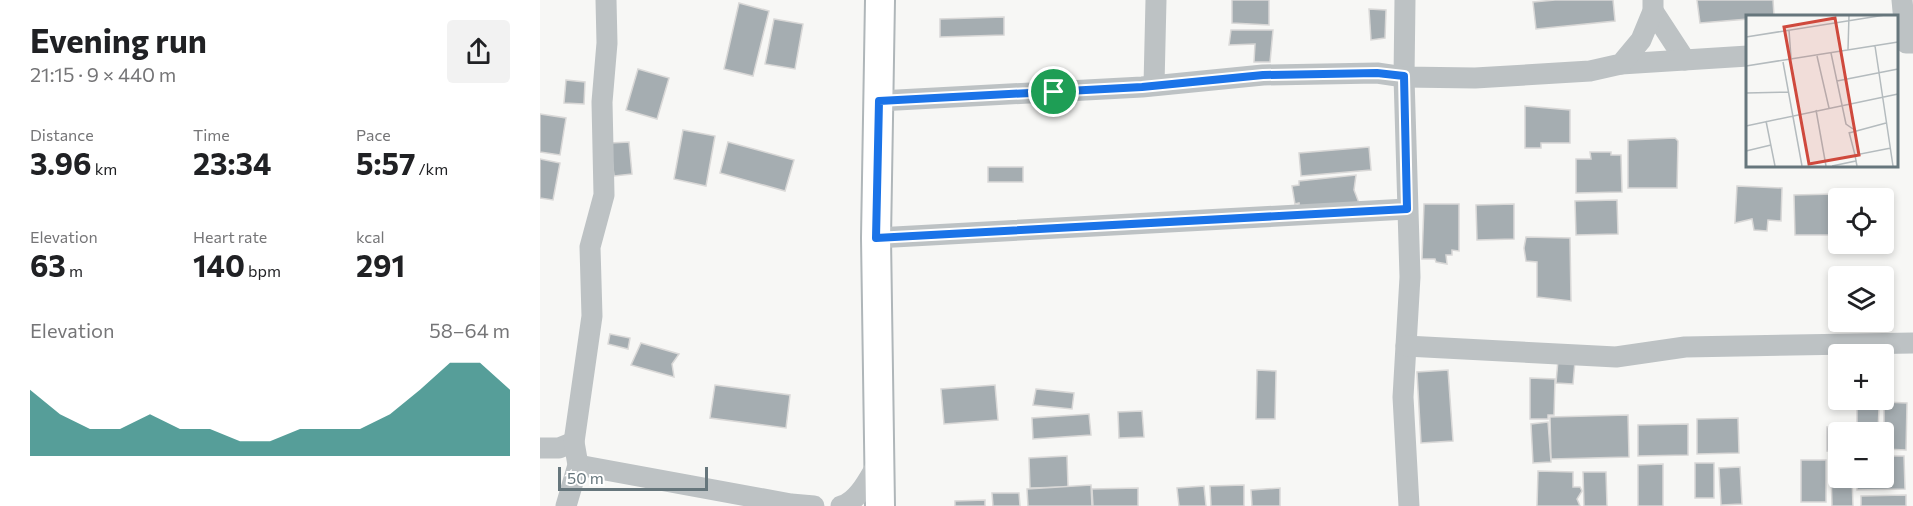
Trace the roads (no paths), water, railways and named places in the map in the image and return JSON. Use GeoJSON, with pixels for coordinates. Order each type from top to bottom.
{"type":"FeatureCollection","features":[{"type":"Feature","properties":{"kind":"main road"},"geometry":{"type":"LineString","coordinates":[[880,0],[876,238],[880,506]]}},
{"type":"Feature","properties":{"kind":"street"},"geometry":{"type":"LineString","coordinates":[[566,506],[578,465],[574,442],[592,316],[590,247],[604,195],[602,102],[607,43],[606,0]]}},
{"type":"Feature","properties":{"kind":"street"},"geometry":{"type":"LineString","coordinates":[[1154,85],[1156,0]]}},
{"type":"Feature","properties":{"kind":"street"},"geometry":{"type":"LineString","coordinates":[[1405,0],[1404,76],[1410,277],[1403,416],[1409,506]]}},
{"type":"Feature","properties":{"kind":"street"},"geometry":{"type":"LineString","coordinates":[[1902,0],[1905,43]]}},
{"type":"Feature","properties":{"kind":"street"},"geometry":{"type":"LineString","coordinates":[[1621,64],[1641,40],[1653,5]]}},
{"type":"Feature","properties":{"kind":"street"},"geometry":{"type":"LineString","coordinates":[[1653,5],[1685,60]]}},
{"type":"Feature","properties":{"kind":"street"},"geometry":{"type":"LineString","coordinates":[[879,101],[1154,85],[1263,75],[1377,73],[1404,76],[1512,76],[1590,71],[1621,64],[1746,56]]}},
{"type":"Feature","properties":{"kind":"street"},"geometry":{"type":"LineString","coordinates":[[876,238],[1407,209]]}},
{"type":"Feature","properties":{"kind":"street"},"geometry":{"type":"LineString","coordinates":[[1406,346],[1616,357],[1685,347],[1913,343]]}},
{"type":"Feature","properties":{"kind":"street"},"geometry":{"type":"LineString","coordinates":[[540,448],[559,448],[574,442]]}},
{"type":"Feature","properties":{"kind":"street"},"geometry":{"type":"LineString","coordinates":[[841,506],[848,504],[859,492],[880,459]]}},
{"type":"Feature","properties":{"kind":"street"},"geometry":{"type":"LineString","coordinates":[[578,465],[779,502],[814,506]]}}]}
